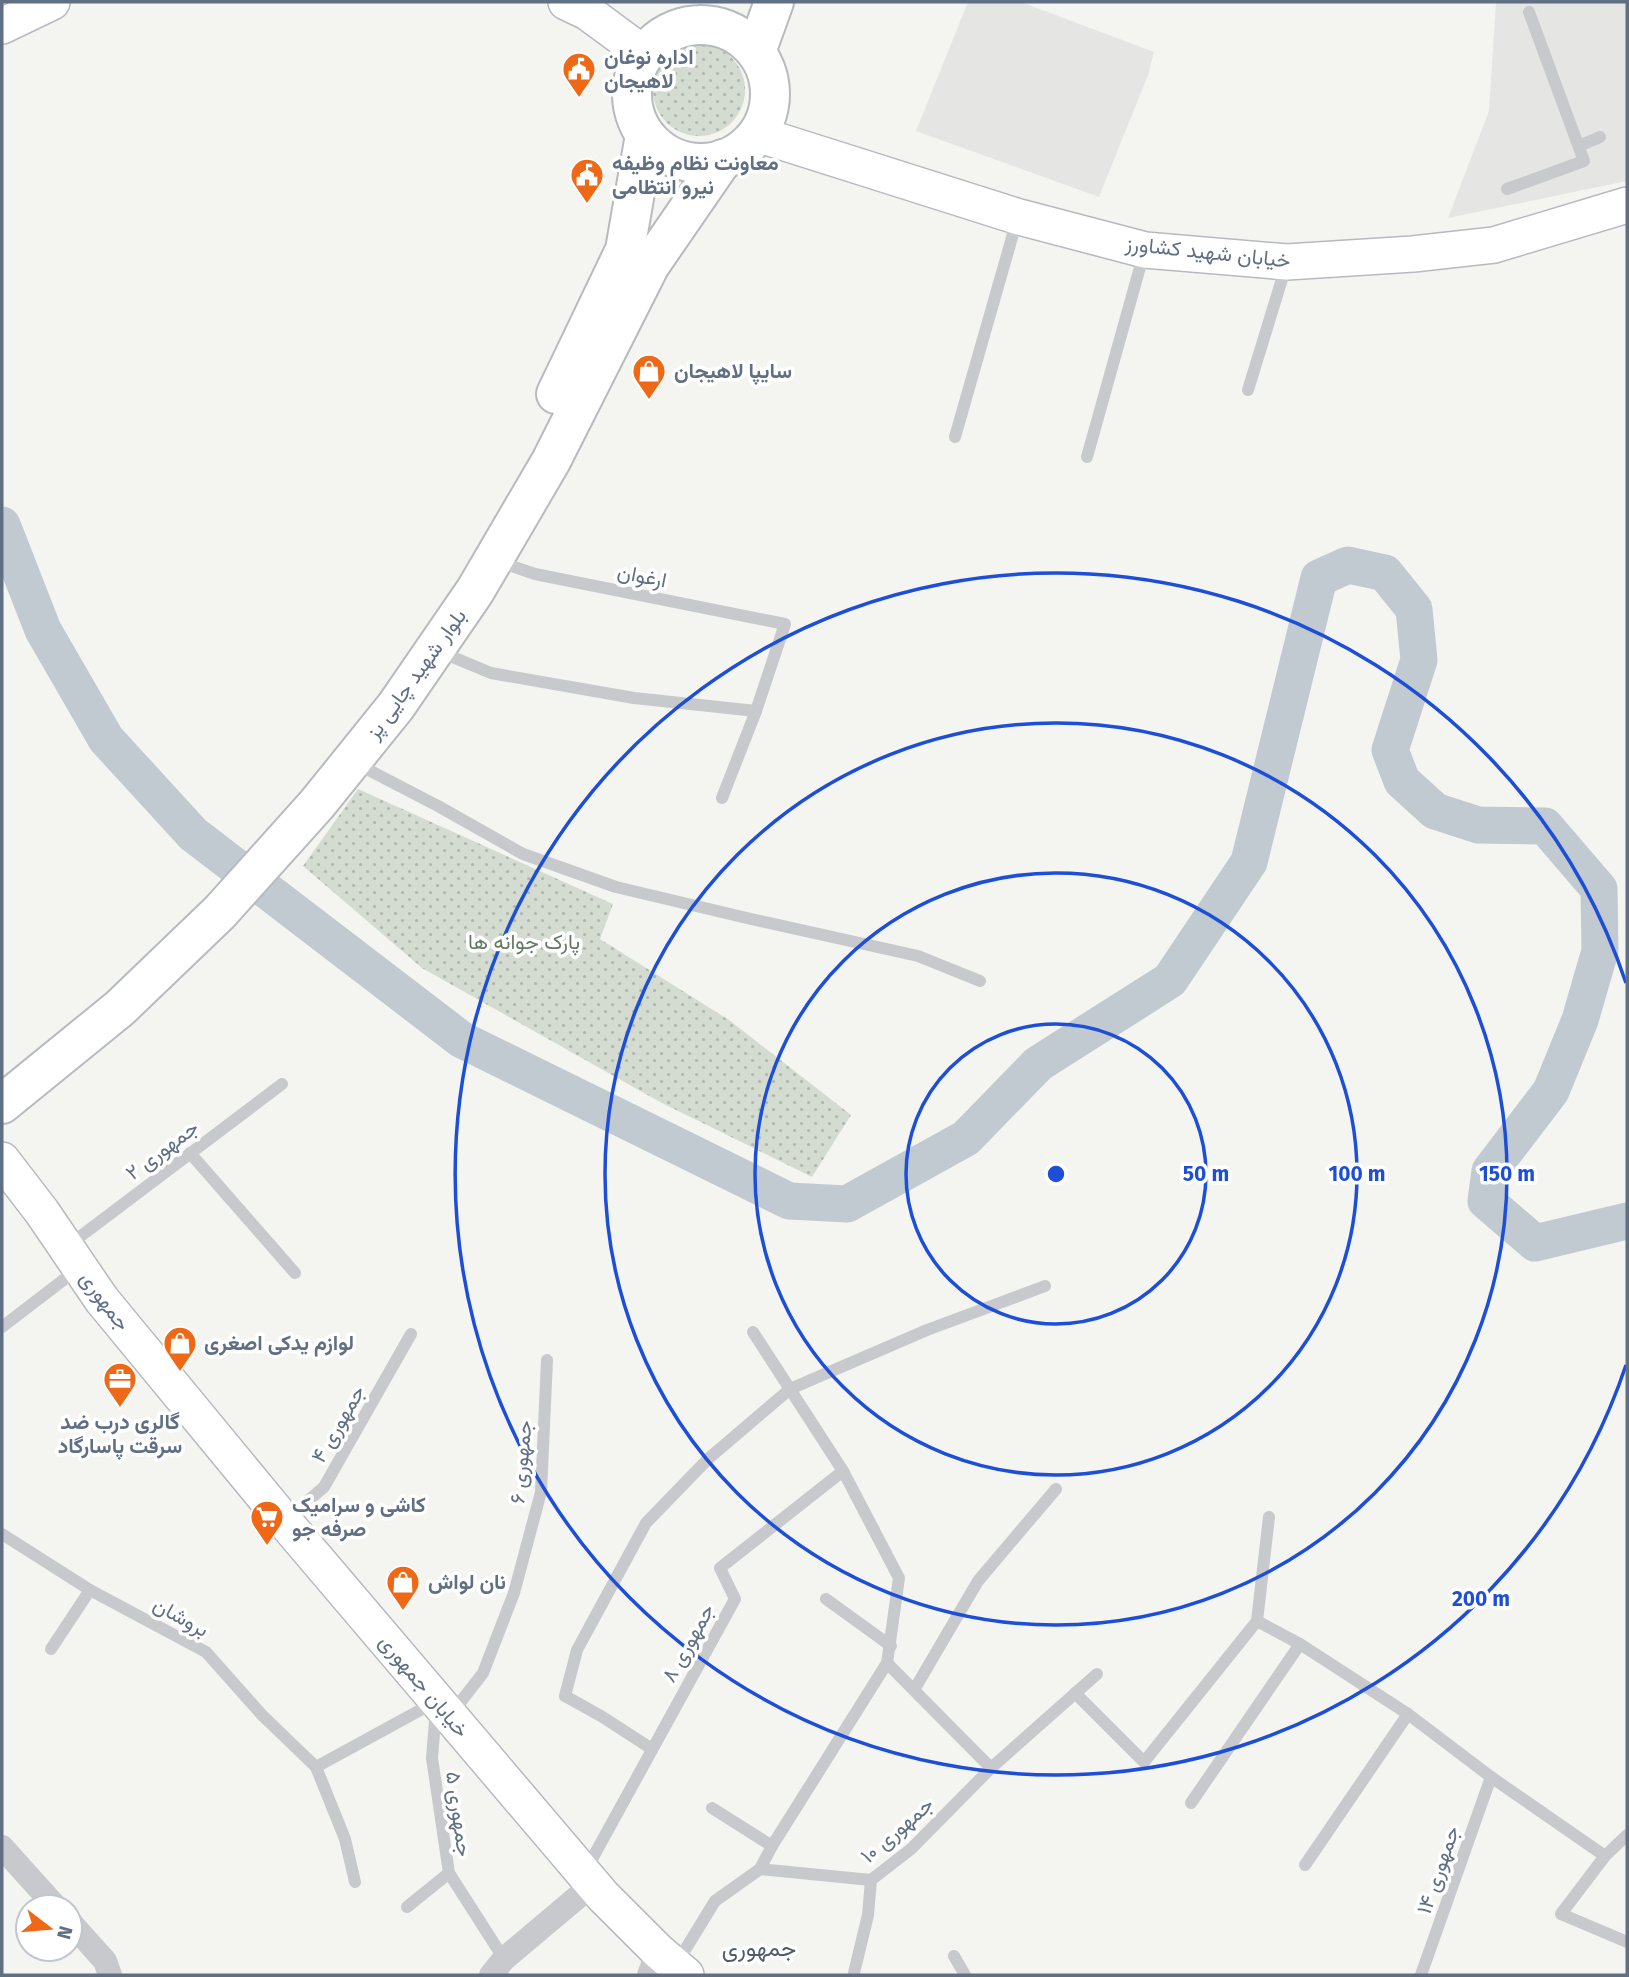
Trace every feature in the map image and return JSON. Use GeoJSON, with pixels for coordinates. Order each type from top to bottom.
{"type":"FeatureCollection","features":[{"type":"Feature","properties":{"kind":"main road"},"geometry":{"type":"LineString","coordinates":[[2,6],[16,2]]}},
{"type":"Feature","properties":{"kind":"main road"},"geometry":{"type":"LineString","coordinates":[[2,26],[52,2]]}},
{"type":"Feature","properties":{"kind":"main road"},"geometry":{"type":"LineString","coordinates":[[566,2],[587,12],[644,54]]}},
{"type":"Feature","properties":{"kind":"main road"},"geometry":{"type":"LineString","coordinates":[[756,52],[774,2]]}},
{"type":"Feature","properties":{"kind":"main road"},"geometry":{"type":"LineString","coordinates":[[708,13],[721,27],[740,37],[756,52],[766,71],[770,92],[767,114],[757,134],[742,149],[723,159],[702,163],[680,160],[661,151],[645,135],[635,116],[632,95],[635,74],[644,54],[659,38],[708,13]]}},
{"type":"Feature","properties":{"kind":"main road","name":"خیابان شهید کشاورز"},"geometry":{"type":"LineString","coordinates":[[757,134],[1018,216],[1146,250],[1287,262],[1413,254],[1494,244],[1627,205]]}},
{"type":"Feature","properties":{"kind":"main road","name":"بلوار شهید چایی پز"},"geometry":{"type":"LineString","coordinates":[[275,833],[298,788],[376,692],[454,578],[529,450],[625,250],[645,135]]}},
{"type":"Feature","properties":{"kind":"main road","name":"بلوار شهید چایی پز"},"geometry":{"type":"LineString","coordinates":[[2,1104],[120,1008],[275,833],[351,761],[396,706],[475,591],[551,461],[650,265],[723,159]]}},
{"type":"Feature","properties":{"kind":"main road","name":"بلوار شهید چایی پز"},"geometry":{"type":"LineString","coordinates":[[2,1073],[211,904]]}},
{"type":"Feature","properties":{"kind":"main road","name":"جمهوری"},"geometry":{"type":"LineString","coordinates":[[2,1135],[42,1212]]}},
{"type":"Feature","properties":{"kind":"main road","name":"جمهوری"},"geometry":{"type":"LineString","coordinates":[[2,1160],[42,1212],[102,1300],[173,1386]]}},
{"type":"Feature","properties":{"kind":"main road","name":"خیابان جمهوری"},"geometry":{"type":"LineString","coordinates":[[173,1386],[443,1709],[667,1967]]}},
{"type":"Feature","properties":{"kind":"street"},"geometry":{"type":"LineString","coordinates":[[2,1847],[43,1893]]}},
{"type":"Feature","properties":{"kind":"street"},"geometry":{"type":"LineString","coordinates":[[498,1967],[589,1879]]}},
{"type":"Feature","properties":{"kind":"street"},"geometry":{"type":"LineString","coordinates":[[84,1938],[105,1961],[110,1975]]}},
{"type":"Feature","properties":{"kind":"lane"},"geometry":{"type":"LineString","coordinates":[[1507,189],[1584,161],[1529,12]]}},
{"type":"Feature","properties":{"kind":"lane"},"geometry":{"type":"LineString","coordinates":[[1579,146],[1600,138]]}},
{"type":"Feature","properties":{"kind":"lane"},"geometry":{"type":"LineString","coordinates":[[954,437],[1018,216]]}},
{"type":"Feature","properties":{"kind":"lane"},"geometry":{"type":"LineString","coordinates":[[1087,457],[1146,250]]}},
{"type":"Feature","properties":{"kind":"lane"},"geometry":{"type":"LineString","coordinates":[[1248,390],[1287,262]]}},
{"type":"Feature","properties":{"kind":"lane","name":"ارغوان"},"geometry":{"type":"LineString","coordinates":[[494,559],[535,574],[785,624],[756,711]]}},
{"type":"Feature","properties":{"kind":"lane"},"geometry":{"type":"LineString","coordinates":[[435,649],[491,673],[634,698],[756,711],[722,798]]}},
{"type":"Feature","properties":{"kind":"lane"},"geometry":{"type":"LineString","coordinates":[[351,761],[523,854],[616,887],[919,956],[980,981]]}},
{"type":"Feature","properties":{"kind":"lane","name":"جمهوری ۲"},"geometry":{"type":"LineString","coordinates":[[2,1327],[73,1257],[190,1153],[282,1084]]}},
{"type":"Feature","properties":{"kind":"lane"},"geometry":{"type":"LineString","coordinates":[[190,1153],[295,1273]]}},
{"type":"Feature","properties":{"kind":"lane"},"geometry":{"type":"LineString","coordinates":[[652,1749],[565,1696],[578,1650],[646,1523],[708,1460],[790,1389],[927,1330],[1045,1286]]}},
{"type":"Feature","properties":{"kind":"lane"},"geometry":{"type":"LineString","coordinates":[[667,1967],[715,1901],[760,1869],[887,1663],[891,1646],[899,1578],[843,1471],[752,1332]]}},
{"type":"Feature","properties":{"kind":"lane","name":"جمهوری ۴"},"geometry":{"type":"LineString","coordinates":[[285,1522],[324,1488],[411,1334]]}},
{"type":"Feature","properties":{"kind":"lane","name":"جمهوری ۶"},"geometry":{"type":"LineString","coordinates":[[443,1709],[483,1673],[514,1593],[541,1492],[547,1360]]}},
{"type":"Feature","properties":{"kind":"lane","name":"جمهوری ۸"},"geometry":{"type":"LineString","coordinates":[[589,1879],[652,1749],[735,1599],[720,1568],[843,1471]]}},
{"type":"Feature","properties":{"kind":"lane"},"geometry":{"type":"LineString","coordinates":[[914,1690],[978,1581],[1056,1489]]}},
{"type":"Feature","properties":{"kind":"lane"},"geometry":{"type":"LineString","coordinates":[[1075,1693],[1144,1762],[1256,1621],[1269,1517]]}},
{"type":"Feature","properties":{"kind":"lane","name":"بروشان"},"geometry":{"type":"LineString","coordinates":[[2,1534],[90,1590],[206,1652],[262,1715],[316,1767]]}},
{"type":"Feature","properties":{"kind":"lane"},"geometry":{"type":"LineString","coordinates":[[51,1649],[90,1590]]}},
{"type":"Feature","properties":{"kind":"lane"},"geometry":{"type":"LineString","coordinates":[[826,1599],[891,1646]]}},
{"type":"Feature","properties":{"kind":"lane"},"geometry":{"type":"LineString","coordinates":[[1256,1621],[1300,1644],[1408,1714],[1491,1777],[1605,1856]]}},
{"type":"Feature","properties":{"kind":"lane"},"geometry":{"type":"LineString","coordinates":[[1191,1803],[1300,1644]]}},
{"type":"Feature","properties":{"kind":"lane"},"geometry":{"type":"LineString","coordinates":[[887,1663],[991,1768]]}},
{"type":"Feature","properties":{"kind":"lane","name":"جمهوری ۱۰"},"geometry":{"type":"LineString","coordinates":[[760,1869],[871,1880],[911,1849],[991,1768],[1097,1674]]}},
{"type":"Feature","properties":{"kind":"lane"},"geometry":{"type":"LineString","coordinates":[[355,1882],[345,1839],[316,1767],[443,1709]]}},
{"type":"Feature","properties":{"kind":"lane","name":"جمهوری ۵"},"geometry":{"type":"LineString","coordinates":[[443,1709],[432,1758],[449,1872],[498,1967]]}},
{"type":"Feature","properties":{"kind":"lane"},"geometry":{"type":"LineString","coordinates":[[1305,1865],[1408,1714]]}},
{"type":"Feature","properties":{"kind":"lane","name":"جمهوری ۱۴"},"geometry":{"type":"LineString","coordinates":[[1421,1975],[1491,1777]]}},
{"type":"Feature","properties":{"kind":"lane"},"geometry":{"type":"LineString","coordinates":[[712,1808],[772,1846]]}},
{"type":"Feature","properties":{"kind":"lane"},"geometry":{"type":"LineString","coordinates":[[1627,1835],[1605,1856],[1562,1914],[1627,1942]]}},
{"type":"Feature","properties":{"kind":"lane"},"geometry":{"type":"LineString","coordinates":[[407,1907],[449,1872]]}},
{"type":"Feature","properties":{"kind":"lane"},"geometry":{"type":"LineString","coordinates":[[854,1973],[868,1915],[871,1880]]}},
{"type":"Feature","properties":{"kind":"lane"},"geometry":{"type":"LineString","coordinates":[[954,1956],[965,1975]]}},
{"type":"Feature","properties":{"kind":"shaded area"},"geometry":{"type":"Polygon","coordinates":[[[968,2],[1021,2],[1154,52],[1148,75],[1099,197],[916,131],[968,2]]]}},
{"type":"Feature","properties":{"kind":"shaded area"},"geometry":{"type":"Polygon","coordinates":[[[1496,2],[1627,2],[1627,181],[1448,218],[1489,111],[1496,2]]]}},
{"type":"Feature","properties":{"kind":"green space"},"geometry":{"type":"Polygon","coordinates":[[[699,44],[716,48],[731,58],[741,73],[745,90],[741,107],[731,122],[716,132],[699,136],[682,132],[667,122],[657,107],[653,90],[657,73],[667,58],[682,48],[699,44]]]}},
{"type":"Feature","properties":{"kind":"green space","name":"پارک جوانه ها"},"geometry":{"type":"Polygon","coordinates":[[[358,789],[613,904],[600,939],[729,1020],[851,1115],[812,1177],[660,1102],[422,968],[303,866],[358,789]]]}},
{"type":"Feature","properties":{"kind":"waterway"},"geometry":{"type":"LineString","coordinates":[[2,525],[43,630],[106,739],[193,834],[462,1040],[789,1201],[847,1204],[966,1138],[1038,1064],[1170,980],[1249,862],[1319,578],[1348,565],[1385,573],[1414,609],[1419,660],[1390,750],[1402,781],[1435,811],[1478,825],[1545,826],[1599,889],[1600,951],[1580,1020],[1551,1091],[1490,1171],[1486,1201],[1535,1243],[1627,1221]]}},
{"type":"Feature","properties":{"kind":"place","name":"اداره نوغان لاهیجان"},"geometry":{"type":"Point","coordinates":[579,99]}},
{"type":"Feature","properties":{"kind":"place","name":"معاونت نظام وظیفه نیرو انتظامی"},"geometry":{"type":"Point","coordinates":[587,205]}},
{"type":"Feature","properties":{"kind":"place","name":"سایپا لاهیجان"},"geometry":{"type":"Point","coordinates":[649,401]}},
{"type":"Feature","properties":{"kind":"place","name":"لوازم یدکی اصغری"},"geometry":{"type":"Point","coordinates":[180,1373]}},
{"type":"Feature","properties":{"kind":"place","name":"گالری درب ضد سرقت پاسارگاد"},"geometry":{"type":"Point","coordinates":[120,1409]}},
{"type":"Feature","properties":{"kind":"place","name":"کاشی و سرامیک صرفه جو"},"geometry":{"type":"Point","coordinates":[267,1547]}},
{"type":"Feature","properties":{"kind":"place","name":"نان لواش"},"geometry":{"type":"Point","coordinates":[403,1612]}},
{"type":"Feature","properties":{"kind":"district","name":"جمهوری"},"geometry":{"type":"Point","coordinates":[759,1948]}}]}
